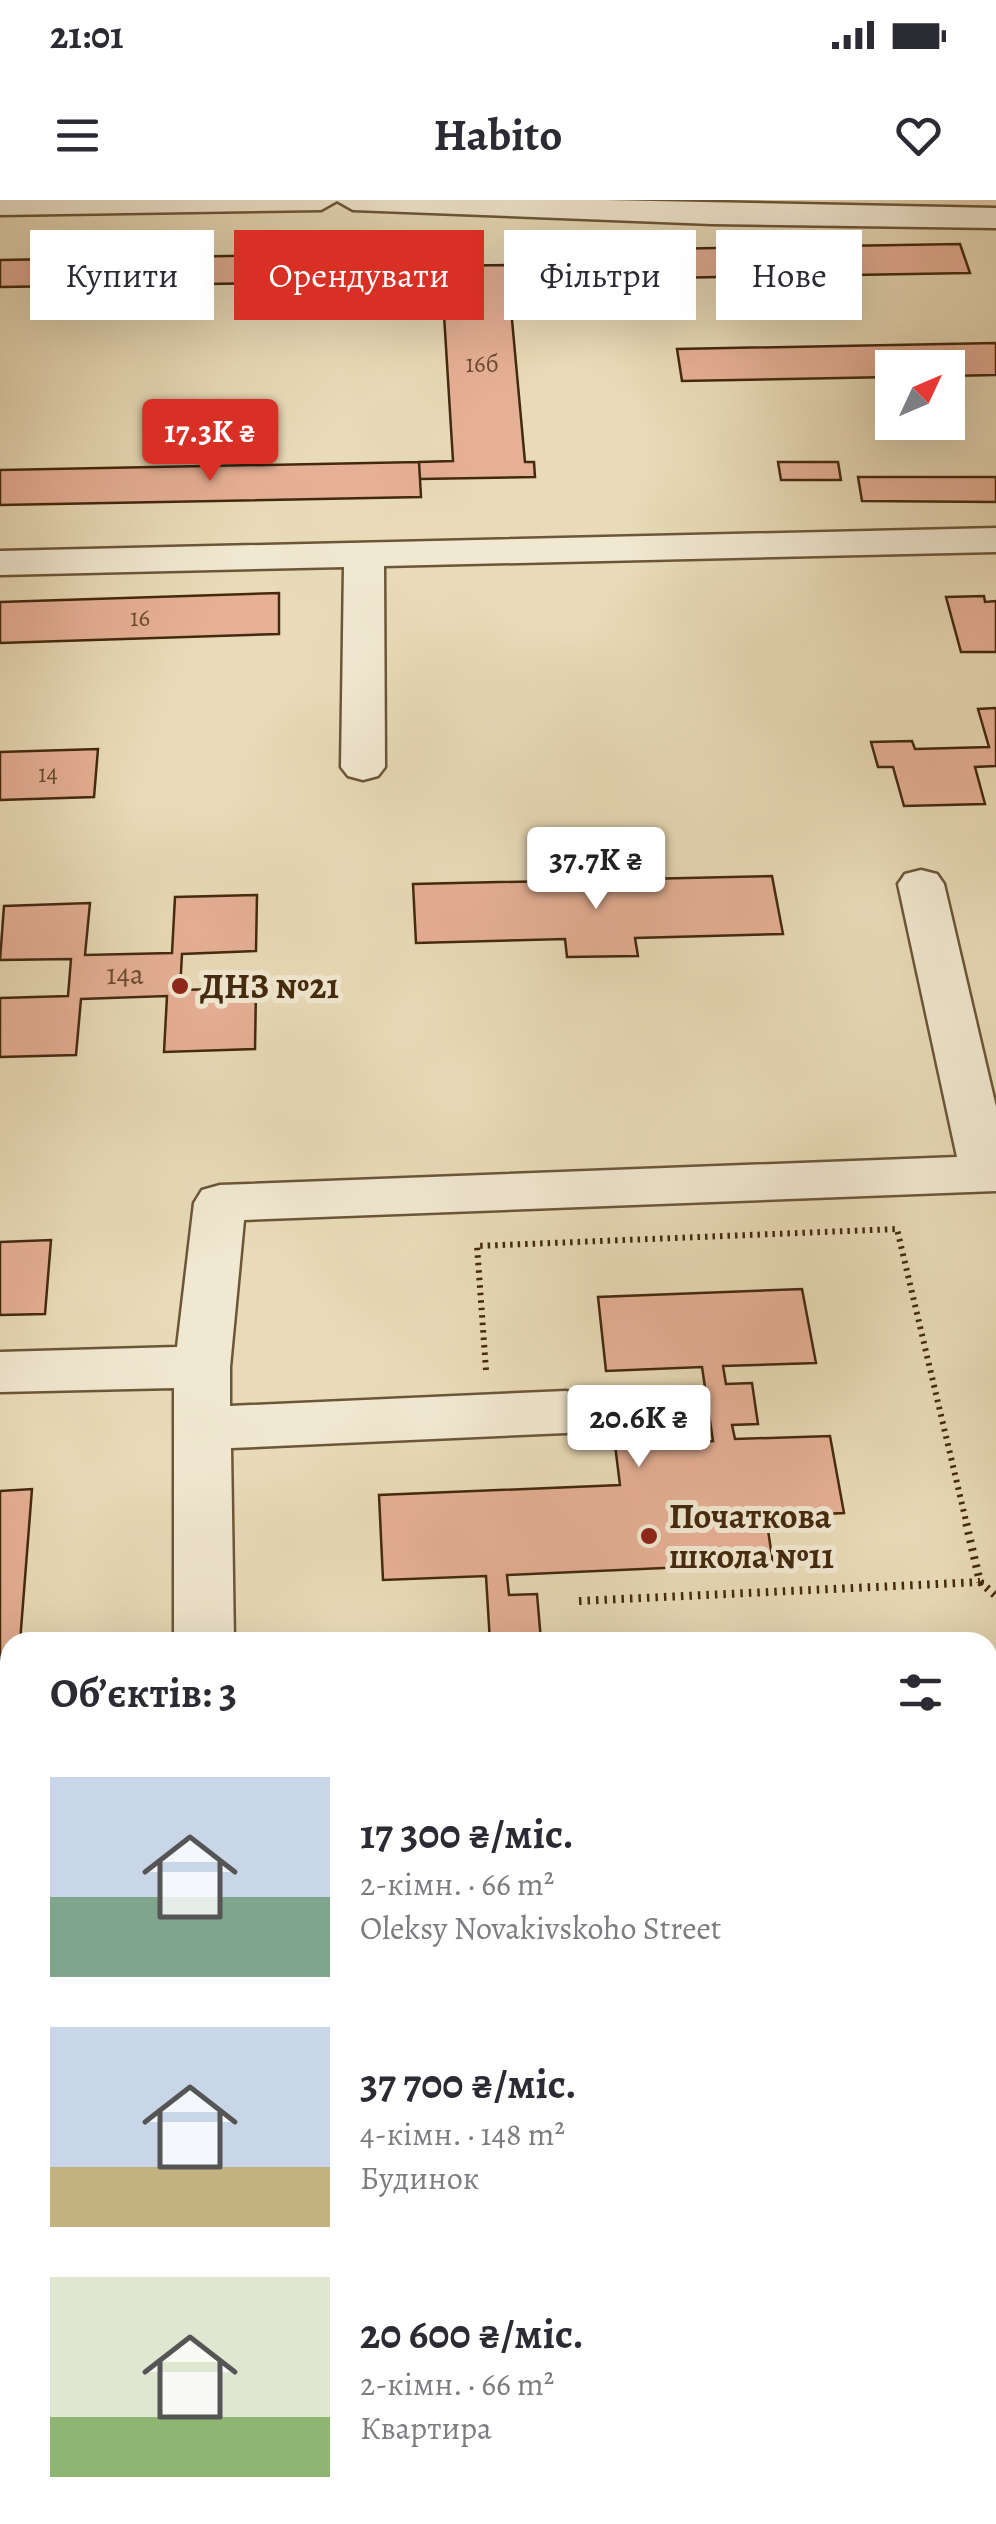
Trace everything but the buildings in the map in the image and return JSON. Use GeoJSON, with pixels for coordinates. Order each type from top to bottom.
{"type":"FeatureCollection","features":[{"type":"Feature","properties":{"kind":"street"},"geometry":{"type":"LineString","coordinates":[[0,205],[321,200]]}},
{"type":"Feature","properties":{"kind":"street"},"geometry":{"type":"LineString","coordinates":[[353,200],[712,214],[996,218]]}},
{"type":"Feature","properties":{"kind":"street"},"geometry":{"type":"LineString","coordinates":[[0,563],[996,540]]}},
{"type":"Feature","properties":{"kind":"street"},"geometry":{"type":"LineString","coordinates":[[363,767],[364,554]]}},
{"type":"Feature","properties":{"kind":"street"},"geometry":{"type":"LineString","coordinates":[[204,1632],[202,1367],[220,1202],[991,1174],[921,884]]}},
{"type":"Feature","properties":{"kind":"street"},"geometry":{"type":"LineString","coordinates":[[0,1372],[202,1367]]}},
{"type":"Feature","properties":{"kind":"street"},"geometry":{"type":"LineString","coordinates":[[202,1428],[566,1412]]}},
{"type":"Feature","properties":{"kind":"path"},"geometry":{"type":"LineString","coordinates":[[490,1416],[476,1246],[898,1229],[980,1582],[996,1596]]}},
{"type":"Feature","properties":{"kind":"path"},"geometry":{"type":"LineString","coordinates":[[579,1601],[980,1582]]}},
{"type":"Feature","properties":{"kind":"place","name":"ДНЗ №21"},"geometry":{"type":"Point","coordinates":[180,986]}},
{"type":"Feature","properties":{"kind":"place","name":"Початкова школа №11"},"geometry":{"type":"Point","coordinates":[649,1536]}}]}
